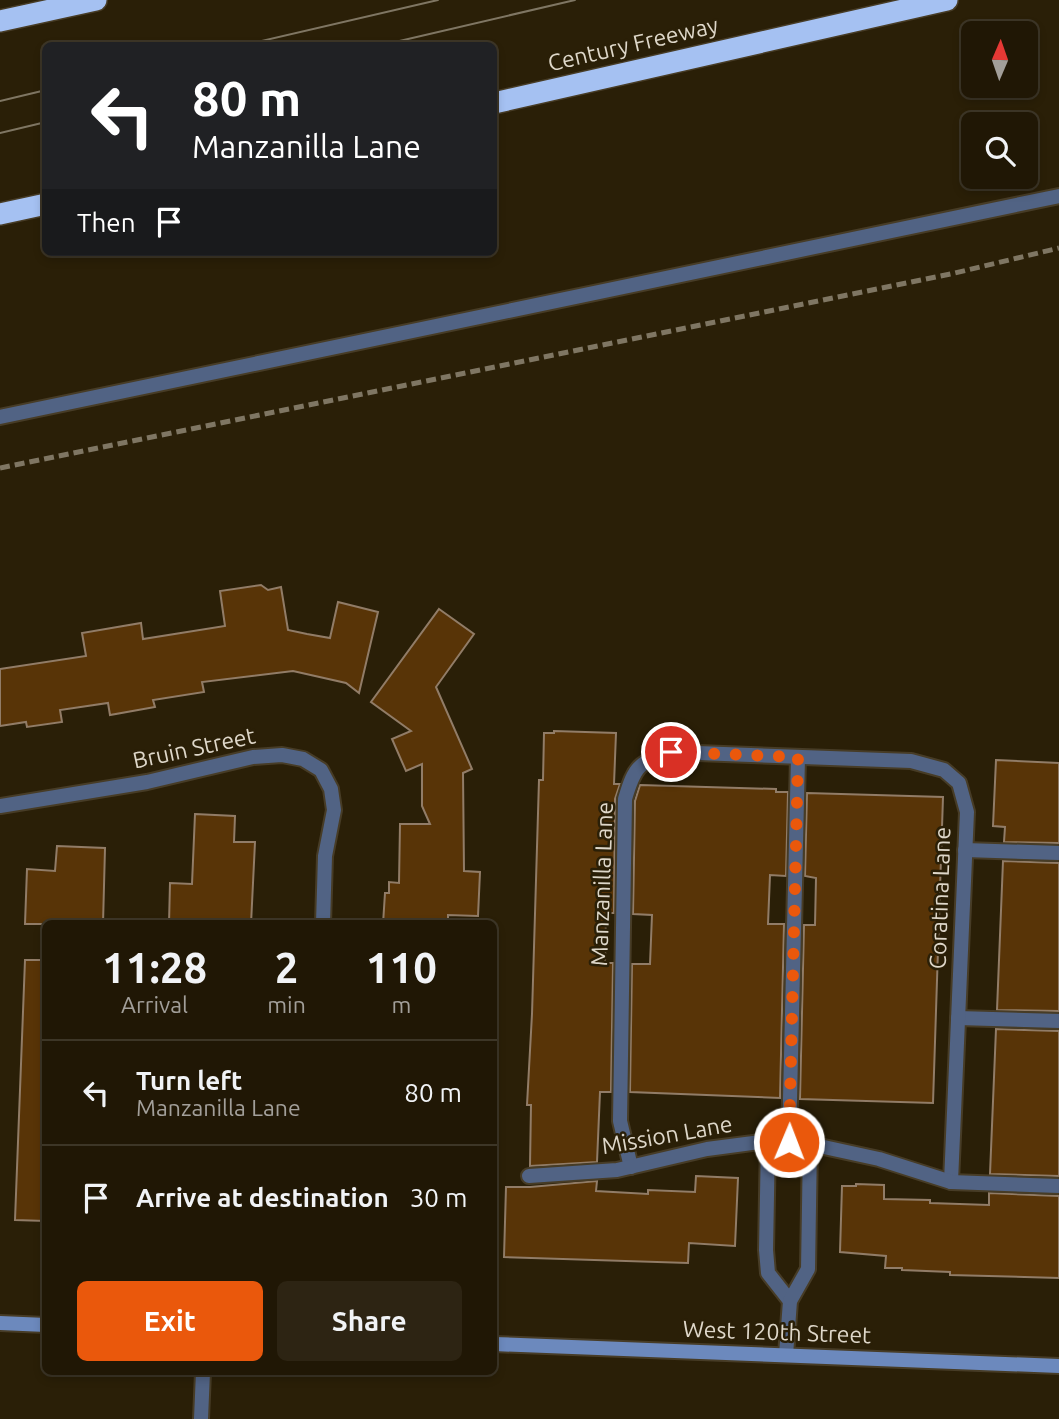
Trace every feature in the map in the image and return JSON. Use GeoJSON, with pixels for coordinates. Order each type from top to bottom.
{"type":"FeatureCollection","features":[{"type":"Feature","properties":{"kind":"highway"},"geometry":{"type":"LineString","coordinates":[[0,21],[96,0]]}},
{"type":"Feature","properties":{"kind":"highway","name":"Century Freeway"},"geometry":{"type":"LineString","coordinates":[[497,102],[947,0]]}},
{"type":"Feature","properties":{"kind":"highway"},"geometry":{"type":"LineString","coordinates":[[0,214],[42,205]]}},
{"type":"Feature","properties":{"kind":"street"},"geometry":{"type":"LineString","coordinates":[[0,417],[1059,196]]}},
{"type":"Feature","properties":{"kind":"street","name":"Manzanilla Lane"},"geometry":{"type":"LineString","coordinates":[[631,1167],[620,1121],[625,799],[632,775],[648,760],[671,752],[798,757]]}},
{"type":"Feature","properties":{"kind":"street","name":"Bruin Street"},"geometry":{"type":"LineString","coordinates":[[0,806],[148,782],[253,757],[282,755],[303,759],[321,770],[331,789],[334,810],[325,856],[323,920]]}},
{"type":"Feature","properties":{"kind":"street"},"geometry":{"type":"LineString","coordinates":[[789,1142],[798,757]]}},
{"type":"Feature","properties":{"kind":"street","name":"Coratina Lane"},"geometry":{"type":"LineString","coordinates":[[798,757],[911,761],[944,770],[959,783],[967,812],[951,1182]]}},
{"type":"Feature","properties":{"kind":"street"},"geometry":{"type":"LineString","coordinates":[[965,850],[1059,853]]}},
{"type":"Feature","properties":{"kind":"street"},"geometry":{"type":"LineString","coordinates":[[958,1017],[1059,1021]]}},
{"type":"Feature","properties":{"kind":"street"},"geometry":{"type":"LineString","coordinates":[[768,1141],[768,1273],[790,1301]]}},
{"type":"Feature","properties":{"kind":"street","name":"Mission Lane"},"geometry":{"type":"LineString","coordinates":[[529,1176],[617,1170],[707,1149],[768,1141],[810,1144],[879,1159],[951,1182],[1059,1186]]}},
{"type":"Feature","properties":{"kind":"street"},"geometry":{"type":"LineString","coordinates":[[786,1355],[790,1301],[808,1269],[810,1144]]}},
{"type":"Feature","properties":{"kind":"street"},"geometry":{"type":"LineString","coordinates":[[0,1323],[42,1325]]}},
{"type":"Feature","properties":{"kind":"street","name":"West 120th Street"},"geometry":{"type":"LineString","coordinates":[[497,1344],[1059,1366]]}},
{"type":"Feature","properties":{"kind":"street"},"geometry":{"type":"LineString","coordinates":[[201,1419],[203,1375]]}},
{"type":"Feature","properties":{"kind":"building"},"geometry":{"type":"Polygon","coordinates":[[[261,585],[268,590],[281,587],[288,630],[330,638],[338,602],[378,612],[359,693],[346,683],[293,671],[202,682],[204,692],[153,700],[155,707],[110,715],[108,703],[60,710],[62,722],[27,727],[26,722],[0,726],[0,669],[86,656],[82,633],[141,623],[143,639],[225,626],[220,591],[261,585]]]}},
{"type":"Feature","properties":{"kind":"building"},"geometry":{"type":"Polygon","coordinates":[[[439,609],[474,634],[436,687],[472,769],[463,773],[464,871],[480,872],[478,916],[448,915],[448,920],[383,920],[385,893],[389,893],[389,882],[399,883],[400,824],[430,824],[422,806],[422,764],[406,771],[392,739],[411,731],[371,702],[439,609]]]}},
{"type":"Feature","properties":{"kind":"building"},"geometry":{"type":"Polygon","coordinates":[[[544,733],[616,733],[614,784],[620,784],[615,799],[614,913],[606,913],[605,963],[613,963],[611,1092],[600,1092],[597,1162],[530,1166],[531,1105],[527,1105],[539,780],[543,780],[544,733]]]}},
{"type":"Feature","properties":{"kind":"building"},"geometry":{"type":"Polygon","coordinates":[[[996,760],[1059,763],[1059,843],[1004,842],[1005,827],[993,826],[996,760]]]}},
{"type":"Feature","properties":{"kind":"building"},"geometry":{"type":"Polygon","coordinates":[[[640,785],[776,789],[776,792],[788,792],[786,876],[770,875],[768,924],[784,924],[780,1098],[630,1092],[632,964],[650,964],[652,915],[633,914],[635,801],[640,785]]]}},
{"type":"Feature","properties":{"kind":"building"},"geometry":{"type":"Polygon","coordinates":[[[807,793],[943,797],[933,1103],[800,1099],[804,925],[815,925],[816,878],[805,876],[807,793]]]}},
{"type":"Feature","properties":{"kind":"building"},"geometry":{"type":"Polygon","coordinates":[[[195,814],[235,816],[234,842],[255,842],[251,920],[169,920],[170,883],[192,884],[195,814]]]}},
{"type":"Feature","properties":{"kind":"building"},"geometry":{"type":"Polygon","coordinates":[[[57,846],[105,848],[103,920],[42,920],[42,924],[25,924],[27,869],[55,871],[57,846]]]}},
{"type":"Feature","properties":{"kind":"building"},"geometry":{"type":"Polygon","coordinates":[[[1003,861],[1059,863],[1059,1011],[997,1010],[1003,861]]]}},
{"type":"Feature","properties":{"kind":"building"},"geometry":{"type":"Polygon","coordinates":[[[25,960],[42,960],[42,1221],[15,1220],[25,960]]]}},
{"type":"Feature","properties":{"kind":"building"},"geometry":{"type":"Polygon","coordinates":[[[996,1029],[1059,1031],[1059,1176],[990,1174],[996,1029]]]}},
{"type":"Feature","properties":{"kind":"building"},"geometry":{"type":"Polygon","coordinates":[[[696,1176],[738,1178],[735,1246],[689,1243],[688,1263],[504,1257],[506,1187],[597,1181],[596,1191],[648,1194],[648,1190],[695,1192],[696,1176]]]}},
{"type":"Feature","properties":{"kind":"building"},"geometry":{"type":"Polygon","coordinates":[[[884,1185],[884,1199],[930,1200],[930,1203],[989,1205],[989,1193],[1059,1196],[1059,1278],[950,1275],[950,1272],[885,1268],[886,1256],[840,1252],[842,1186],[884,1185]]]}},
{"type":"Feature","properties":{"kind":"tram line"},"geometry":{"type":"LineString","coordinates":[[257,42],[438,0]]}},
{"type":"Feature","properties":{"kind":"tram line"},"geometry":{"type":"LineString","coordinates":[[395,42],[575,0]]}},
{"type":"Feature","properties":{"kind":"tram line"},"geometry":{"type":"LineString","coordinates":[[0,101],[42,91]]}},
{"type":"Feature","properties":{"kind":"tram line"},"geometry":{"type":"LineString","coordinates":[[0,133],[42,123]]}},
{"type":"Feature","properties":{"kind":"railway"},"geometry":{"type":"LineString","coordinates":[[0,468],[955,273],[1059,248]]}},
{"type":"Feature","properties":{"kind":"route"},"geometry":{"type":"LineString","coordinates":[[671,752],[798,757],[789,1142]]}}]}
